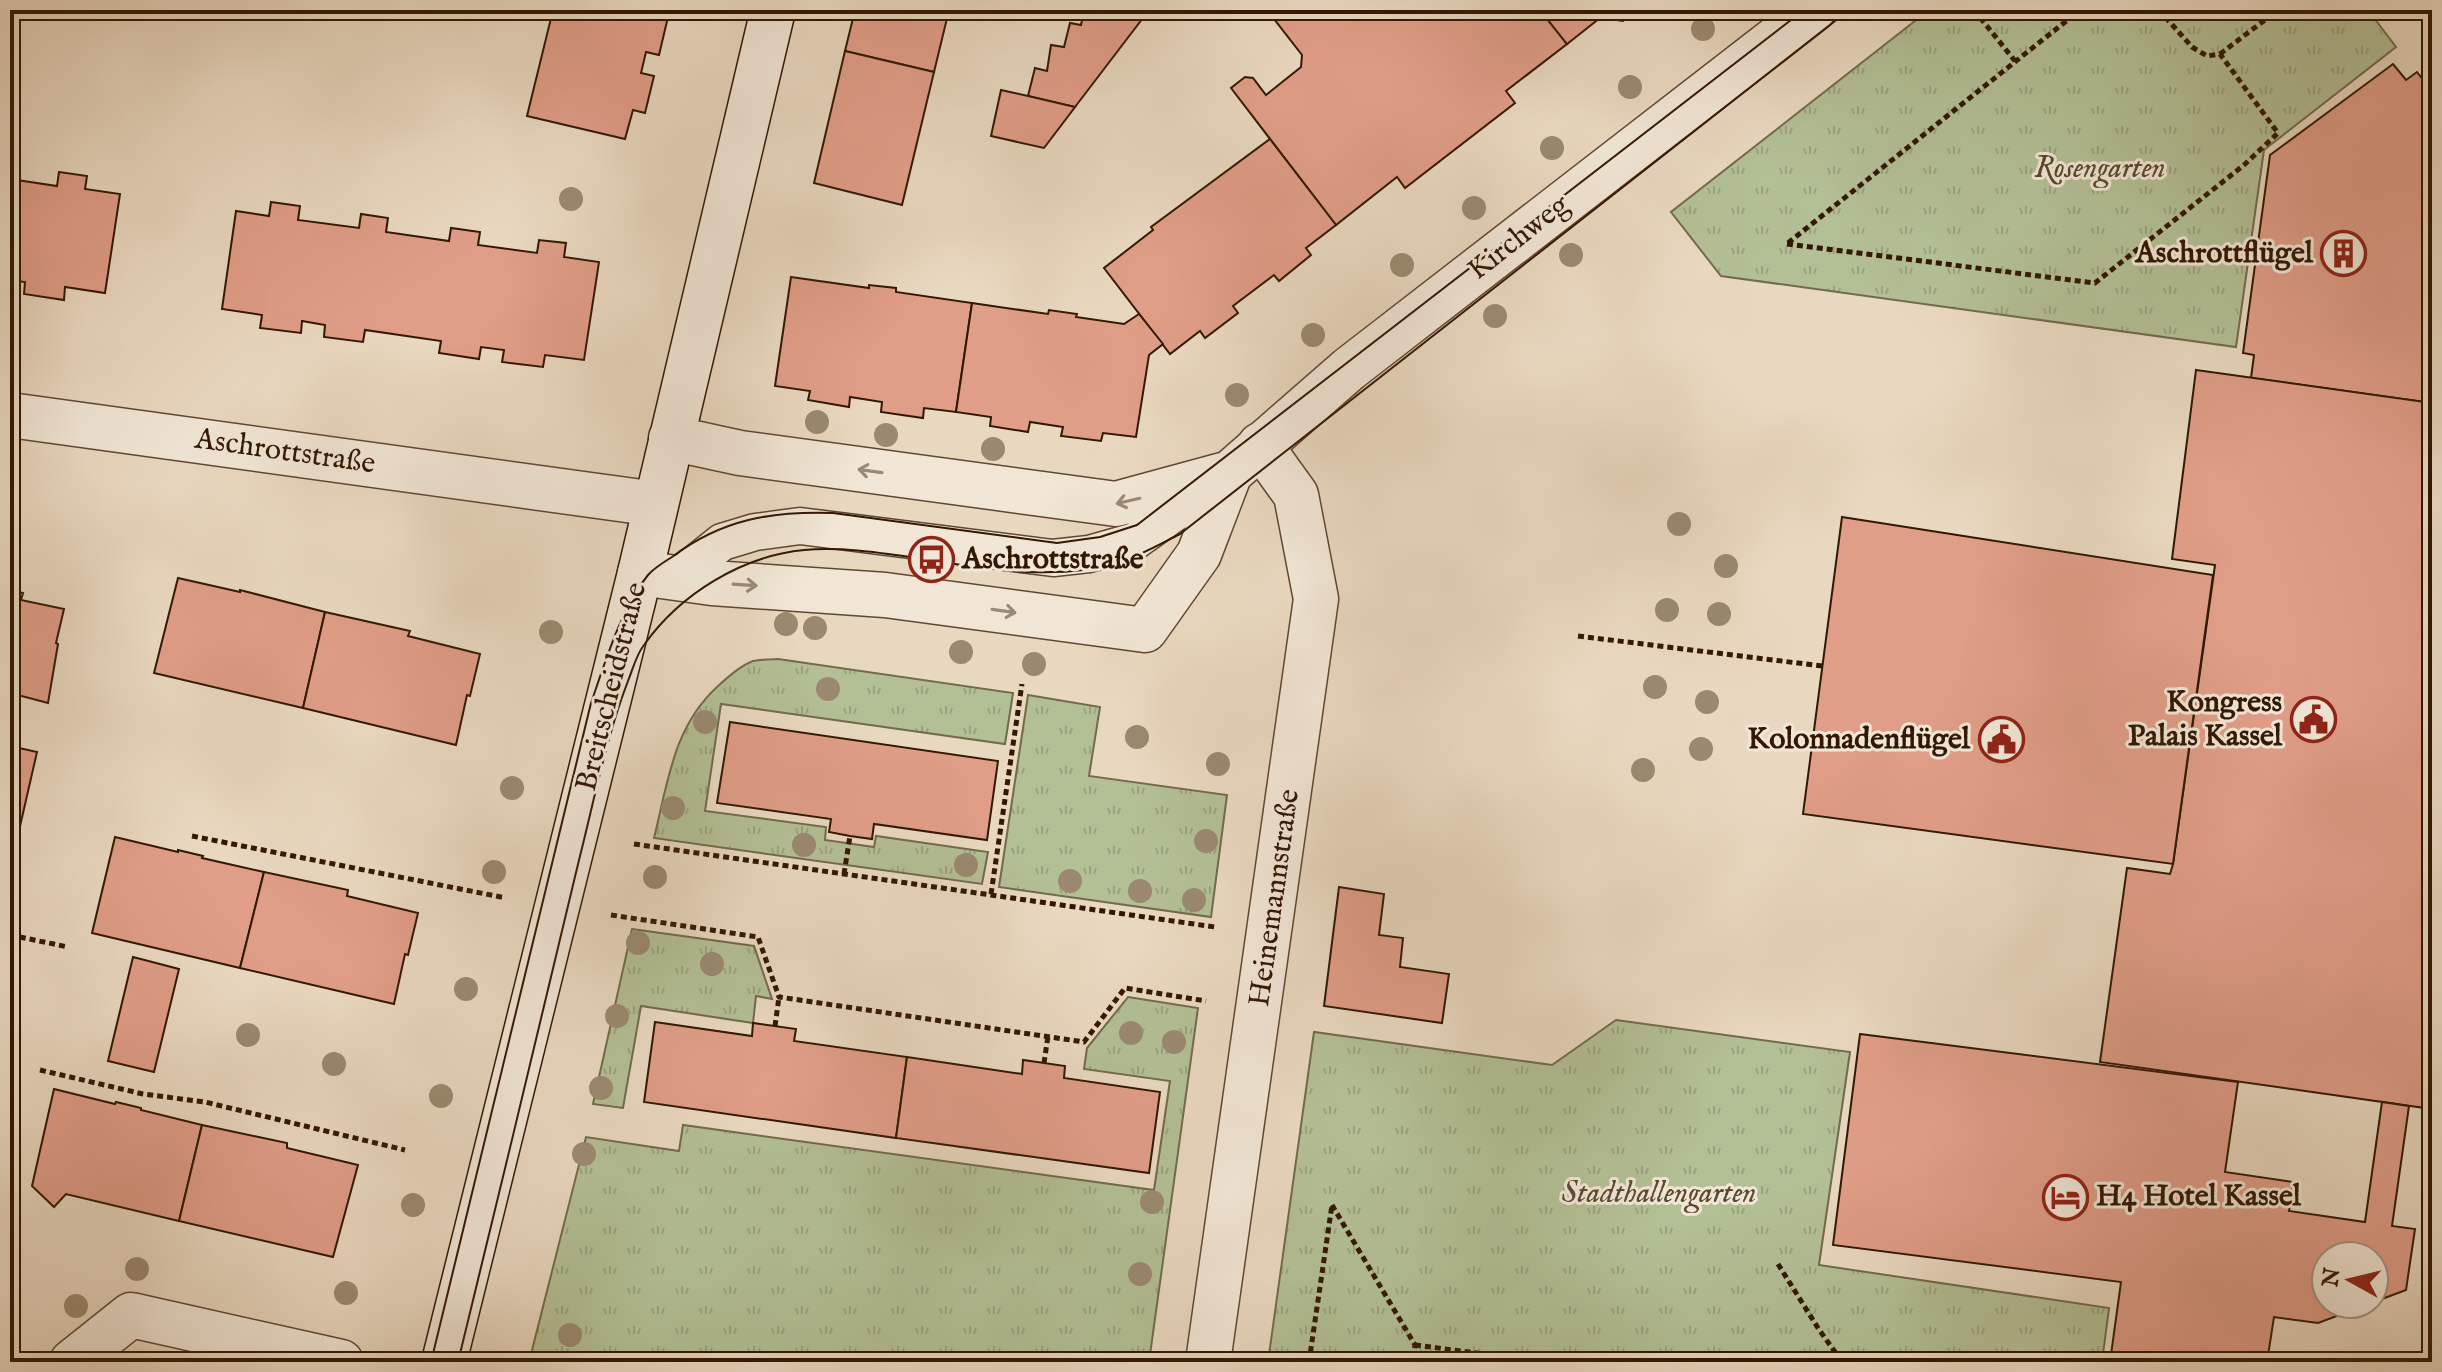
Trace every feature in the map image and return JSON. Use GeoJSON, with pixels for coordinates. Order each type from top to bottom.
{"type":"FeatureCollection","features":[{"type":"Feature","properties":{"kind":"street","name":"Breitscheidstraße"},"geometry":{"type":"LineString","coordinates":[[444,1362],[658,575],[656,504],[773,10]]}},
{"type":"Feature","properties":{"kind":"street","name":"Kirchweg"},"geometry":{"type":"LineString","coordinates":[[1245,459],[1349,369],[1813,10]]}},
{"type":"Feature","properties":{"kind":"street","name":"Aschrottstraße"},"geometry":{"type":"LineString","coordinates":[[10,415],[656,504]]}},
{"type":"Feature","properties":{"kind":"street"},"geometry":{"type":"LineString","coordinates":[[671,438],[740,453],[1116,504],[1245,459]]}},
{"type":"Feature","properties":{"kind":"street"},"geometry":{"type":"LineString","coordinates":[[658,575],[712,583],[885,595],[1145,630],[1199,554],[1245,459]]}},
{"type":"Feature","properties":{"kind":"street","name":"Heinemannstraße"},"geometry":{"type":"LineString","coordinates":[[1208,1362],[1316,599],[1296,495],[1245,459]]}},
{"type":"Feature","properties":{"kind":"street"},"geometry":{"type":"LineString","coordinates":[[72,1362],[131,1315],[341,1362]]}},
{"type":"Feature","properties":{"kind":"lane"},"geometry":{"type":"LineString","coordinates":[[658,575],[722,542],[755,532],[800,526],[1053,558],[1089,554],[1135,541],[1245,459]]}},
{"type":"Feature","properties":{"kind":"path"},"geometry":{"type":"LineString","coordinates":[[1974,10],[2015,61]]}},
{"type":"Feature","properties":{"kind":"path"},"geometry":{"type":"LineString","coordinates":[[2080,10],[1787,244],[2095,283],[2244,165],[2278,133],[2220,54]]}},
{"type":"Feature","properties":{"kind":"path"},"geometry":{"type":"LineString","coordinates":[[2159,10],[2192,47],[2207,56],[2220,54],[2278,10]]}},
{"type":"Feature","properties":{"kind":"path"},"geometry":{"type":"LineString","coordinates":[[1578,636],[1822,666]]}},
{"type":"Feature","properties":{"kind":"path"},"geometry":{"type":"LineString","coordinates":[[991,894],[1022,684]]}},
{"type":"Feature","properties":{"kind":"path"},"geometry":{"type":"LineString","coordinates":[[192,836],[469,892]]}},
{"type":"Feature","properties":{"kind":"path"},"geometry":{"type":"LineString","coordinates":[[844,874],[850,836]]}},
{"type":"Feature","properties":{"kind":"path"},"geometry":{"type":"LineString","coordinates":[[634,844],[1221,927]]}},
{"type":"Feature","properties":{"kind":"path"},"geometry":{"type":"LineString","coordinates":[[617,916],[758,937],[779,997],[775,1026]]}},
{"type":"Feature","properties":{"kind":"path"},"geometry":{"type":"LineString","coordinates":[[10,935],[68,947]]}},
{"type":"Feature","properties":{"kind":"path"},"geometry":{"type":"LineString","coordinates":[[779,997],[1084,1042],[1125,988],[1211,1002]]}},
{"type":"Feature","properties":{"kind":"path"},"geometry":{"type":"LineString","coordinates":[[1044,1063],[1048,1036]]}},
{"type":"Feature","properties":{"kind":"path"},"geometry":{"type":"LineString","coordinates":[[40,1070],[143,1094],[205,1102],[405,1150]]}},
{"type":"Feature","properties":{"kind":"path"},"geometry":{"type":"LineString","coordinates":[[1309,1362],[1332,1205],[1415,1345],[1413,1362]]}},
{"type":"Feature","properties":{"kind":"path"},"geometry":{"type":"LineString","coordinates":[[1778,1264],[1842,1362]]}},
{"type":"Feature","properties":{"kind":"path"},"geometry":{"type":"LineString","coordinates":[[1415,1345],[1545,1362]]}},
{"type":"Feature","properties":{"kind":"green space","name":"Rosengarten"},"geometry":{"type":"Polygon","coordinates":[[[1929,10],[2368,10],[2396,47],[2264,150],[2236,347],[1721,276],[1671,212],[1929,10]]]}},
{"type":"Feature","properties":{"kind":"green space"},"geometry":{"type":"Polygon","coordinates":[[[778,659],[1013,693],[1005,744],[721,704],[705,811],[826,827],[825,840],[874,847],[876,836],[988,852],[982,884],[654,838],[674,756],[691,719],[718,686],[739,669],[753,661],[778,659]]]}},
{"type":"Feature","properties":{"kind":"green space"},"geometry":{"type":"Polygon","coordinates":[[[1028,695],[1100,707],[1089,776],[1227,795],[1211,917],[999,887],[1028,695]]]}},
{"type":"Feature","properties":{"kind":"green space"},"geometry":{"type":"Polygon","coordinates":[[[632,929],[754,946],[772,999],[756,996],[753,1023],[641,1006],[623,1108],[593,1104],[632,929]]]}},
{"type":"Feature","properties":{"kind":"green space"},"geometry":{"type":"Polygon","coordinates":[[[1128,997],[1198,1008],[1149,1362],[529,1362],[586,1137],[679,1151],[683,1125],[1154,1190],[1170,1081],[1084,1069],[1087,1048],[1128,997]]]}},
{"type":"Feature","properties":{"kind":"green space","name":"Stadthallengarten"},"geometry":{"type":"Polygon","coordinates":[[[1616,1020],[1850,1052],[1819,1265],[2109,1308],[2102,1362],[1268,1362],[1314,1032],[1552,1065],[1616,1020]]]}},
{"type":"Feature","properties":{"kind":"building"},"geometry":{"type":"Polygon","coordinates":[[[553,10],[656,10],[655,14],[668,17],[659,55],[646,52],[641,73],[654,76],[645,113],[633,110],[625,139],[527,116],[553,10]]]}},
{"type":"Feature","properties":{"kind":"building"},"geometry":{"type":"Polygon","coordinates":[[[855,10],[949,10],[934,72],[845,51],[855,10]]]}},
{"type":"Feature","properties":{"kind":"building"},"geometry":{"type":"Polygon","coordinates":[[[1084,10],[1149,10],[1075,107],[1028,96],[1035,68],[1047,71],[1051,45],[1064,47],[1070,23],[1081,25],[1084,10]]]}},
{"type":"Feature","properties":{"kind":"building"},"geometry":{"type":"Polygon","coordinates":[[[1267,10],[1540,10],[1567,44],[1506,91],[1515,103],[1405,188],[1397,177],[1336,225],[1231,88],[1245,77],[1253,78],[1266,95],[1301,67],[1302,55],[1267,10]]]}},
{"type":"Feature","properties":{"kind":"building"},"geometry":{"type":"Polygon","coordinates":[[[1540,10],[1636,10],[1623,21],[1610,19],[1605,14],[1567,44],[1540,10]]]}},
{"type":"Feature","properties":{"kind":"building"},"geometry":{"type":"Polygon","coordinates":[[[845,51],[934,72],[902,205],[814,183],[845,51]]]}},
{"type":"Feature","properties":{"kind":"building","name":"Aschrottflügel"},"geometry":{"type":"Polygon","coordinates":[[[2393,64],[2406,80],[2417,72],[2432,91],[2432,403],[2251,378],[2254,355],[2243,353],[2270,155],[2393,64]]]}},
{"type":"Feature","properties":{"kind":"building"},"geometry":{"type":"Polygon","coordinates":[[[1001,90],[1075,107],[1044,148],[991,136],[1001,90]]]}},
{"type":"Feature","properties":{"kind":"building"},"geometry":{"type":"Polygon","coordinates":[[[1270,139],[1336,225],[1306,248],[1311,255],[1279,281],[1274,275],[1233,306],[1238,313],[1205,338],[1200,331],[1170,354],[1104,268],[1153,230],[1151,227],[1270,139]]]}},
{"type":"Feature","properties":{"kind":"building"},"geometry":{"type":"Polygon","coordinates":[[[59,172],[87,176],[85,189],[120,194],[105,293],[65,287],[64,300],[24,294],[25,282],[10,280],[10,179],[57,186],[59,172]]]}},
{"type":"Feature","properties":{"kind":"building"},"geometry":{"type":"Polygon","coordinates":[[[271,202],[300,206],[298,220],[359,228],[361,214],[388,218],[386,232],[449,241],[451,228],[480,232],[478,245],[537,253],[539,240],[566,243],[564,257],[599,262],[584,360],[545,355],[543,367],[502,362],[504,350],[481,347],[479,359],[439,353],[441,341],[365,330],[363,342],[324,337],[325,325],[302,321],[301,333],[260,328],[262,315],[222,309],[236,211],[269,216],[271,202]]]}},
{"type":"Feature","properties":{"kind":"building"},"geometry":{"type":"Polygon","coordinates":[[[791,277],[869,288],[869,285],[896,288],[896,292],[972,303],[956,412],[924,408],[923,418],[881,412],[882,402],[850,397],[849,407],[808,400],[810,391],[775,386],[791,277]]]}},
{"type":"Feature","properties":{"kind":"building"},"geometry":{"type":"Polygon","coordinates":[[[972,303],[1048,314],[1049,310],[1124,324],[1139,314],[1163,344],[1149,355],[1136,437],[1103,433],[1101,441],[1061,436],[1063,427],[1030,422],[1028,432],[990,426],[991,417],[956,412],[972,303]]]}},
{"type":"Feature","properties":{"kind":"building","name":"Kongress Palais Kassel"},"geometry":{"type":"Polygon","coordinates":[[[2196,370],[2432,403],[2432,1109],[2100,1062],[2127,868],[2170,874],[2173,864],[2215,565],[2172,559],[2196,370]]]}},
{"type":"Feature","properties":{"kind":"building","name":"Kolonnadenflügel"},"geometry":{"type":"Polygon","coordinates":[[[1842,517],[2213,575],[2173,864],[1803,814],[1842,517]]]}},
{"type":"Feature","properties":{"kind":"building"},"geometry":{"type":"Polygon","coordinates":[[[178,578],[325,612],[303,708],[154,673],[178,578]]]}},
{"type":"Feature","properties":{"kind":"building"},"geometry":{"type":"Polygon","coordinates":[[[10,590],[23,593],[21,600],[64,609],[48,703],[10,693],[10,590]]]}},
{"type":"Feature","properties":{"kind":"building"},"geometry":{"type":"Polygon","coordinates":[[[325,612],[410,631],[408,636],[480,654],[456,745],[303,708],[325,612]]]}},
{"type":"Feature","properties":{"kind":"building"},"geometry":{"type":"Polygon","coordinates":[[[730,722],[998,761],[987,840],[874,824],[872,839],[850,836],[829,832],[831,819],[717,803],[730,722]]]}},
{"type":"Feature","properties":{"kind":"building"},"geometry":{"type":"Polygon","coordinates":[[[10,746],[37,752],[10,870],[10,746]]]}},
{"type":"Feature","properties":{"kind":"building"},"geometry":{"type":"Polygon","coordinates":[[[115,837],[264,872],[240,968],[92,933],[115,837]]]}},
{"type":"Feature","properties":{"kind":"building"},"geometry":{"type":"Polygon","coordinates":[[[264,872],[348,890],[347,896],[418,913],[394,1004],[240,968],[264,872]]]}},
{"type":"Feature","properties":{"kind":"building"},"geometry":{"type":"Polygon","coordinates":[[[1339,887],[1384,894],[1379,935],[1403,938],[1400,967],[1449,974],[1442,1023],[1324,1006],[1339,887]]]}},
{"type":"Feature","properties":{"kind":"building"},"geometry":{"type":"Polygon","coordinates":[[[133,957],[179,969],[154,1072],[108,1061],[133,957]]]}},
{"type":"Feature","properties":{"kind":"building"},"geometry":{"type":"Polygon","coordinates":[[[655,1022],[752,1036],[753,1023],[796,1029],[794,1041],[907,1057],[896,1138],[644,1102],[655,1022]]]}},
{"type":"Feature","properties":{"kind":"building","name":"H4 Hotel Kassel"},"geometry":{"type":"Polygon","coordinates":[[[1860,1034],[2238,1082],[2225,1172],[2293,1182],[2289,1211],[2365,1222],[2382,1102],[2409,1106],[2392,1226],[2415,1229],[2406,1290],[2390,1296],[2390,1240],[2310,1240],[2310,1320],[2326,1320],[2318,1323],[2274,1317],[2267,1362],[2110,1362],[2121,1282],[1833,1245],[1860,1034]]]}},
{"type":"Feature","properties":{"kind":"building"},"geometry":{"type":"Polygon","coordinates":[[[907,1057],[1022,1074],[1023,1060],[1065,1066],[1064,1078],[1160,1092],[1149,1173],[896,1138],[907,1057]]]}},
{"type":"Feature","properties":{"kind":"building"},"geometry":{"type":"Polygon","coordinates":[[[54,1089],[202,1125],[179,1221],[66,1194],[54,1207],[32,1186],[54,1089]]]}},
{"type":"Feature","properties":{"kind":"building"},"geometry":{"type":"Polygon","coordinates":[[[202,1125],[287,1143],[287,1148],[358,1165],[333,1257],[179,1221],[202,1125]]]}},
{"type":"Feature","properties":{"kind":"tram line"},"geometry":{"type":"LineString","coordinates":[[431,1362],[591,703],[622,619],[650,572],[710,534],[768,516],[833,513],[1057,543],[1100,537],[1137,525],[1804,10]]}},
{"type":"Feature","properties":{"kind":"tram line"},"geometry":{"type":"LineString","coordinates":[[458,1362],[613,725],[639,653],[675,609],[736,569],[758,560],[804,550],[857,550],[988,569],[1068,571],[1120,562],[1180,534],[1849,10]]}},
{"type":"Feature","properties":{"kind":"place","name":"Aschrottflügel"},"geometry":{"type":"Point","coordinates":[2344,254]}},
{"type":"Feature","properties":{"kind":"place","name":"Aschrottstraße"},"geometry":{"type":"Point","coordinates":[931,560]}},
{"type":"Feature","properties":{"kind":"place","name":"Kongress Palais Kassel"},"geometry":{"type":"Point","coordinates":[2313,720]}},
{"type":"Feature","properties":{"kind":"place","name":"Kolonnadenflügel"},"geometry":{"type":"Point","coordinates":[2001,740]}},
{"type":"Feature","properties":{"kind":"place","name":"H4 Hotel Kassel"},"geometry":{"type":"Point","coordinates":[2065,1197]}}]}
